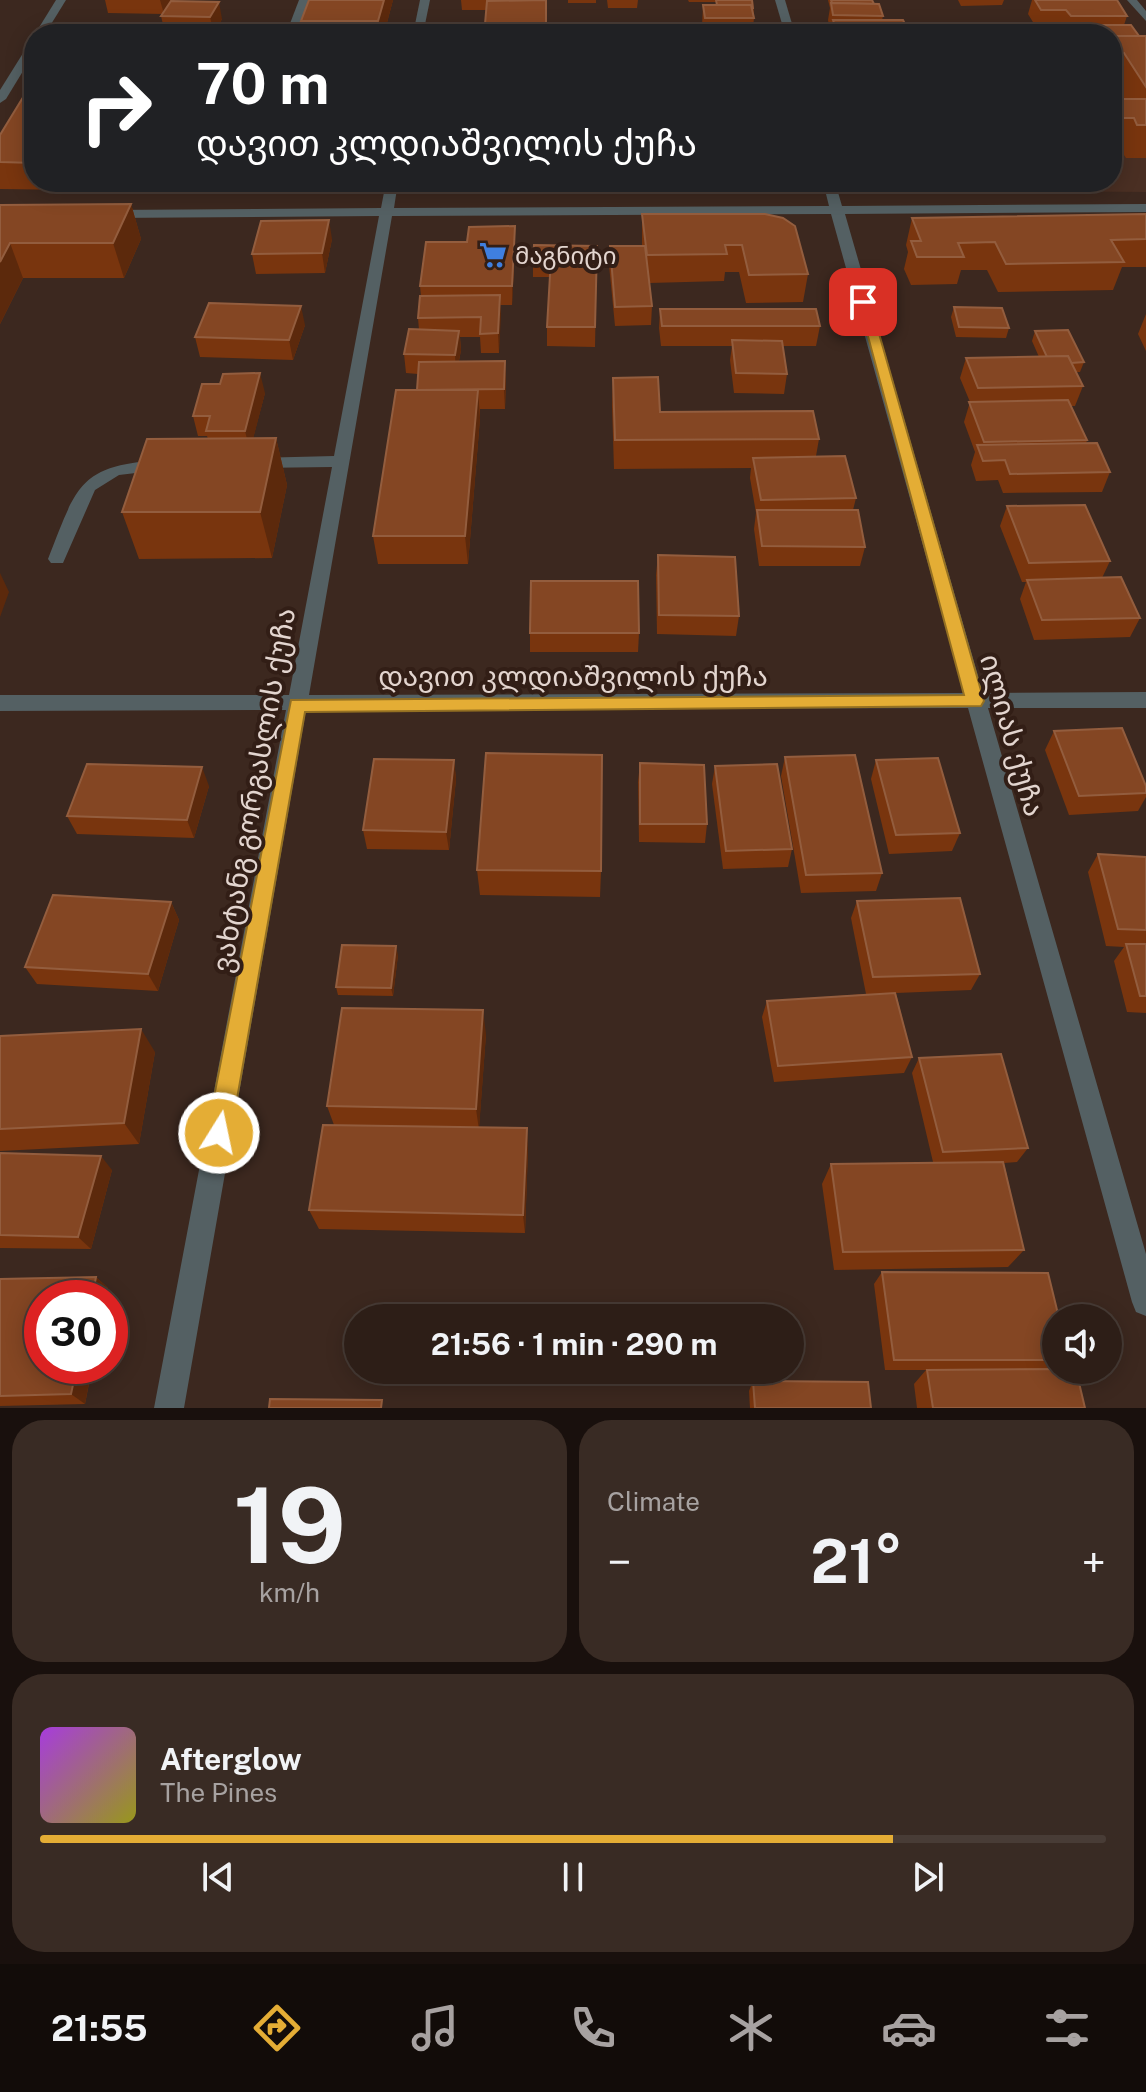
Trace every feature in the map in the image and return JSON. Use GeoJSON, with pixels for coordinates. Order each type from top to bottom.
{"type":"FeatureCollection","features":[{"type":"Feature","properties":{"kind":"street"},"geometry":{"type":"LineString","coordinates":[[46,24],[61,0]]}},
{"type":"Feature","properties":{"kind":"street"},"geometry":{"type":"LineString","coordinates":[[295,24],[304,0]]}},
{"type":"Feature","properties":{"kind":"street"},"geometry":{"type":"LineString","coordinates":[[420,24],[425,0]]}},
{"type":"Feature","properties":{"kind":"street"},"geometry":{"type":"LineString","coordinates":[[780,0],[787,24]]}},
{"type":"Feature","properties":{"kind":"street"},"geometry":{"type":"LineString","coordinates":[[1132,0],[1146,18]]}},
{"type":"Feature","properties":{"kind":"street"},"geometry":{"type":"LineString","coordinates":[[0,99],[24,60]]}},
{"type":"Feature","properties":{"kind":"street","name":"ვახტანგ გორგასლის ქუჩა"},"geometry":{"type":"LineString","coordinates":[[169,1408],[390,192]]}},
{"type":"Feature","properties":{"kind":"street","name":"ილიას ქუჩა"},"geometry":{"type":"LineString","coordinates":[[832,192],[1146,1302]]}},
{"type":"Feature","properties":{"kind":"street"},"geometry":{"type":"LineString","coordinates":[[95,214],[1146,208]]}},
{"type":"Feature","properties":{"kind":"street"},"geometry":{"type":"LineString","coordinates":[[232,463],[341,461]]}},
{"type":"Feature","properties":{"kind":"street"},"geometry":{"type":"LineString","coordinates":[[57,559],[86,490],[100,475],[123,466],[185,464]]}},
{"type":"Feature","properties":{"kind":"street","name":"დავით კლდიაშვილის ქუჩა"},"geometry":{"type":"LineString","coordinates":[[0,703],[297,705],[1146,700]]}},
{"type":"Feature","properties":{"kind":"shaded area"},"geometry":{"type":"Polygon","coordinates":[[[1122,62],[1146,62],[1146,192],[1122,192],[1122,62]]]}},
{"type":"Feature","properties":{"kind":"building"},"geometry":{"type":"Polygon","coordinates":[[[309,0],[384,0],[378,21],[301,21],[309,0]]]}},
{"type":"Feature","properties":{"kind":"building"},"geometry":{"type":"Polygon","coordinates":[[[546,0],[546,24],[485,24],[487,1],[546,0]]]}},
{"type":"Feature","properties":{"kind":"building"},"geometry":{"type":"Polygon","coordinates":[[[716,0],[752,0],[753,9],[751,5],[717,5],[716,0]]]}},
{"type":"Feature","properties":{"kind":"building"},"geometry":{"type":"Polygon","coordinates":[[[831,0],[872,0],[874,4],[832,3],[831,0]]]}},
{"type":"Feature","properties":{"kind":"building"},"geometry":{"type":"Polygon","coordinates":[[[1035,0],[1117,0],[1127,16],[1071,16],[1066,10],[1041,10],[1035,0]]]}},
{"type":"Feature","properties":{"kind":"building"},"geometry":{"type":"Polygon","coordinates":[[[171,1],[219,2],[210,17],[161,16],[171,1]]]}},
{"type":"Feature","properties":{"kind":"building"},"geometry":{"type":"Polygon","coordinates":[[[831,3],[879,4],[883,16],[833,15],[831,3]]]}},
{"type":"Feature","properties":{"kind":"building"},"geometry":{"type":"Polygon","coordinates":[[[703,5],[751,5],[754,18],[705,18],[703,5]]]}},
{"type":"Feature","properties":{"kind":"building"},"geometry":{"type":"Polygon","coordinates":[[[833,20],[903,20],[905,24],[834,24],[833,20]]]}},
{"type":"Feature","properties":{"kind":"building"},"geometry":{"type":"Polygon","coordinates":[[[1122,25],[1131,25],[1139,36],[1122,36],[1122,25]]]}},
{"type":"Feature","properties":{"kind":"building"},"geometry":{"type":"Polygon","coordinates":[[[1122,36],[1146,36],[1146,87],[1124,53],[1122,36]]]}},
{"type":"Feature","properties":{"kind":"building"},"geometry":{"type":"Polygon","coordinates":[[[24,96],[24,163],[0,162],[0,135],[24,96]]]}},
{"type":"Feature","properties":{"kind":"building"},"geometry":{"type":"Polygon","coordinates":[[[1122,99],[1146,99],[1146,125],[1137,125],[1134,118],[1122,118],[1122,99]]]}},
{"type":"Feature","properties":{"kind":"building"},"geometry":{"type":"Polygon","coordinates":[[[131,204],[113,243],[10,243],[0,262],[0,205],[131,204]]]}},
{"type":"Feature","properties":{"kind":"building"},"geometry":{"type":"Polygon","coordinates":[[[642,214],[765,214],[783,218],[795,226],[808,274],[749,275],[742,245],[725,245],[727,254],[647,255],[642,214]]]}},
{"type":"Feature","properties":{"kind":"building"},"geometry":{"type":"Polygon","coordinates":[[[1146,214],[1146,239],[1111,240],[1124,262],[1006,264],[995,242],[958,243],[964,257],[917,257],[911,241],[921,241],[912,218],[1146,214]]]}},
{"type":"Feature","properties":{"kind":"building"},"geometry":{"type":"Polygon","coordinates":[[[329,220],[322,253],[252,254],[261,221],[329,220]]]}},
{"type":"Feature","properties":{"kind":"building"},"geometry":{"type":"Polygon","coordinates":[[[515,226],[512,286],[420,286],[426,242],[467,242],[469,227],[515,226]]]}},
{"type":"Feature","properties":{"kind":"building"},"geometry":{"type":"Polygon","coordinates":[[[534,245],[597,246],[595,327],[547,327],[551,258],[533,257],[534,245]]]}},
{"type":"Feature","properties":{"kind":"building"},"geometry":{"type":"Polygon","coordinates":[[[610,246],[645,246],[652,306],[615,307],[610,246]]]}},
{"type":"Feature","properties":{"kind":"building"},"geometry":{"type":"Polygon","coordinates":[[[500,295],[498,333],[480,334],[481,317],[418,318],[420,296],[500,295]]]}},
{"type":"Feature","properties":{"kind":"building"},"geometry":{"type":"Polygon","coordinates":[[[209,303],[301,306],[289,340],[195,337],[209,303]]]}},
{"type":"Feature","properties":{"kind":"building"},"geometry":{"type":"Polygon","coordinates":[[[954,307],[1002,308],[1009,328],[959,327],[954,307]]]}},
{"type":"Feature","properties":{"kind":"building"},"geometry":{"type":"Polygon","coordinates":[[[660,309],[816,309],[820,326],[662,326],[660,309]]]}},
{"type":"Feature","properties":{"kind":"building"},"geometry":{"type":"Polygon","coordinates":[[[409,329],[459,331],[455,355],[404,354],[409,329]]]}},
{"type":"Feature","properties":{"kind":"building"},"geometry":{"type":"Polygon","coordinates":[[[1068,330],[1084,362],[1071,363],[1068,356],[1047,357],[1035,331],[1068,330]]]}},
{"type":"Feature","properties":{"kind":"building"},"geometry":{"type":"Polygon","coordinates":[[[732,340],[782,341],[787,374],[736,373],[732,340]]]}},
{"type":"Feature","properties":{"kind":"building"},"geometry":{"type":"Polygon","coordinates":[[[1068,356],[1083,386],[978,388],[966,358],[1068,356]]]}},
{"type":"Feature","properties":{"kind":"building"},"geometry":{"type":"Polygon","coordinates":[[[505,361],[504,389],[417,390],[419,362],[505,361]]]}},
{"type":"Feature","properties":{"kind":"building"},"geometry":{"type":"Polygon","coordinates":[[[260,373],[245,431],[206,431],[210,416],[193,416],[202,384],[220,384],[223,374],[260,373]]]}},
{"type":"Feature","properties":{"kind":"building"},"geometry":{"type":"Polygon","coordinates":[[[658,377],[660,412],[813,411],[819,439],[615,440],[613,378],[658,377]]]}},
{"type":"Feature","properties":{"kind":"building"},"geometry":{"type":"Polygon","coordinates":[[[396,390],[478,390],[465,536],[373,536],[396,390]]]}},
{"type":"Feature","properties":{"kind":"building"},"geometry":{"type":"Polygon","coordinates":[[[1068,400],[1087,440],[984,442],[969,402],[1068,400]]]}},
{"type":"Feature","properties":{"kind":"building"},"geometry":{"type":"Polygon","coordinates":[[[276,438],[260,512],[122,512],[147,439],[276,438]]]}},
{"type":"Feature","properties":{"kind":"building"},"geometry":{"type":"Polygon","coordinates":[[[1097,443],[1110,472],[1010,474],[1005,460],[983,461],[977,445],[1097,443]]]}},
{"type":"Feature","properties":{"kind":"building"},"geometry":{"type":"Polygon","coordinates":[[[845,456],[856,498],[761,500],[753,458],[845,456]]]}},
{"type":"Feature","properties":{"kind":"building"},"geometry":{"type":"Polygon","coordinates":[[[1085,505],[1110,561],[1029,563],[1007,506],[1085,505]]]}},
{"type":"Feature","properties":{"kind":"building"},"geometry":{"type":"Polygon","coordinates":[[[757,510],[858,510],[865,547],[762,546],[757,510]]]}},
{"type":"Feature","properties":{"kind":"building"},"geometry":{"type":"Polygon","coordinates":[[[658,555],[735,557],[739,616],[659,615],[658,555]]]}},
{"type":"Feature","properties":{"kind":"building"},"geometry":{"type":"Polygon","coordinates":[[[1121,577],[1140,618],[1042,620],[1027,580],[1121,577]]]}},
{"type":"Feature","properties":{"kind":"building"},"geometry":{"type":"Polygon","coordinates":[[[531,581],[638,581],[639,633],[530,633],[531,581]]]}},
{"type":"Feature","properties":{"kind":"building"},"geometry":{"type":"Polygon","coordinates":[[[1122,728],[1146,786],[1146,793],[1079,796],[1054,731],[1122,728]]]}},
{"type":"Feature","properties":{"kind":"building"},"geometry":{"type":"Polygon","coordinates":[[[486,753],[602,755],[601,871],[477,870],[486,753]]]}},
{"type":"Feature","properties":{"kind":"building"},"geometry":{"type":"Polygon","coordinates":[[[855,755],[882,873],[806,875],[785,757],[855,755]]]}},
{"type":"Feature","properties":{"kind":"building"},"geometry":{"type":"Polygon","coordinates":[[[938,758],[960,833],[896,835],[876,760],[938,758]]]}},
{"type":"Feature","properties":{"kind":"building"},"geometry":{"type":"Polygon","coordinates":[[[374,759],[454,760],[446,832],[363,830],[374,759]]]}},
{"type":"Feature","properties":{"kind":"building"},"geometry":{"type":"Polygon","coordinates":[[[640,763],[704,765],[707,824],[640,824],[640,763]]]}},
{"type":"Feature","properties":{"kind":"building"},"geometry":{"type":"Polygon","coordinates":[[[87,764],[202,767],[187,820],[67,816],[87,764]]]}},
{"type":"Feature","properties":{"kind":"building"},"geometry":{"type":"Polygon","coordinates":[[[777,764],[792,849],[726,851],[715,766],[777,764]]]}},
{"type":"Feature","properties":{"kind":"building"},"geometry":{"type":"Polygon","coordinates":[[[1098,854],[1146,857],[1146,930],[1118,929],[1098,854]]]}},
{"type":"Feature","properties":{"kind":"building"},"geometry":{"type":"Polygon","coordinates":[[[53,895],[171,902],[148,974],[25,967],[53,895]]]}},
{"type":"Feature","properties":{"kind":"building"},"geometry":{"type":"Polygon","coordinates":[[[960,898],[980,974],[873,977],[857,901],[960,898]]]}},
{"type":"Feature","properties":{"kind":"building"},"geometry":{"type":"Polygon","coordinates":[[[1126,944],[1146,944],[1146,996],[1140,996],[1126,944]]]}},
{"type":"Feature","properties":{"kind":"building"},"geometry":{"type":"Polygon","coordinates":[[[342,945],[396,946],[391,988],[336,987],[342,945]]]}},
{"type":"Feature","properties":{"kind":"building"},"geometry":{"type":"Polygon","coordinates":[[[895,993],[912,1057],[778,1066],[767,1001],[895,993]]]}},
{"type":"Feature","properties":{"kind":"building"},"geometry":{"type":"Polygon","coordinates":[[[342,1008],[483,1010],[476,1109],[327,1106],[342,1008]]]}},
{"type":"Feature","properties":{"kind":"building"},"geometry":{"type":"Polygon","coordinates":[[[141,1029],[124,1123],[0,1129],[0,1036],[141,1029]]]}},
{"type":"Feature","properties":{"kind":"building"},"geometry":{"type":"Polygon","coordinates":[[[1001,1054],[1028,1148],[943,1152],[919,1058],[1001,1054]]]}},
{"type":"Feature","properties":{"kind":"building"},"geometry":{"type":"Polygon","coordinates":[[[323,1125],[527,1128],[523,1215],[309,1210],[323,1125]]]}},
{"type":"Feature","properties":{"kind":"building"},"geometry":{"type":"Polygon","coordinates":[[[0,1153],[101,1156],[78,1237],[0,1235],[0,1153]]]}},
{"type":"Feature","properties":{"kind":"building"},"geometry":{"type":"Polygon","coordinates":[[[1003,1162],[1024,1250],[843,1252],[831,1164],[1003,1162]]]}},
{"type":"Feature","properties":{"kind":"building"},"geometry":{"type":"Polygon","coordinates":[[[882,1272],[1048,1273],[1056,1304],[1042,1304],[1042,1360],[894,1360],[882,1272]]]}},
{"type":"Feature","properties":{"kind":"building"},"geometry":{"type":"Polygon","coordinates":[[[96,1277],[95,1280],[24,1280],[24,1384],[73,1384],[71,1394],[0,1396],[0,1279],[96,1277]]]}},
{"type":"Feature","properties":{"kind":"building"},"geometry":{"type":"Polygon","coordinates":[[[1042,1369],[1042,1384],[1079,1384],[1085,1408],[933,1408],[927,1370],[1042,1369]]]}},
{"type":"Feature","properties":{"kind":"building"},"geometry":{"type":"Polygon","coordinates":[[[804,1381],[868,1382],[871,1408],[755,1408],[753,1384],[804,1384],[804,1381]]]}},
{"type":"Feature","properties":{"kind":"building"},"geometry":{"type":"Polygon","coordinates":[[[270,1399],[382,1400],[381,1408],[269,1408],[270,1399]]]}},
{"type":"Feature","properties":{"kind":"place","name":"მაგნიტი"},"geometry":{"type":"Point","coordinates":[493,255]}},
{"type":"Feature","properties":{"kind":"route"},"geometry":{"type":"LineString","coordinates":[[219,1133],[297,705],[975,701],[863,302]]}}]}
